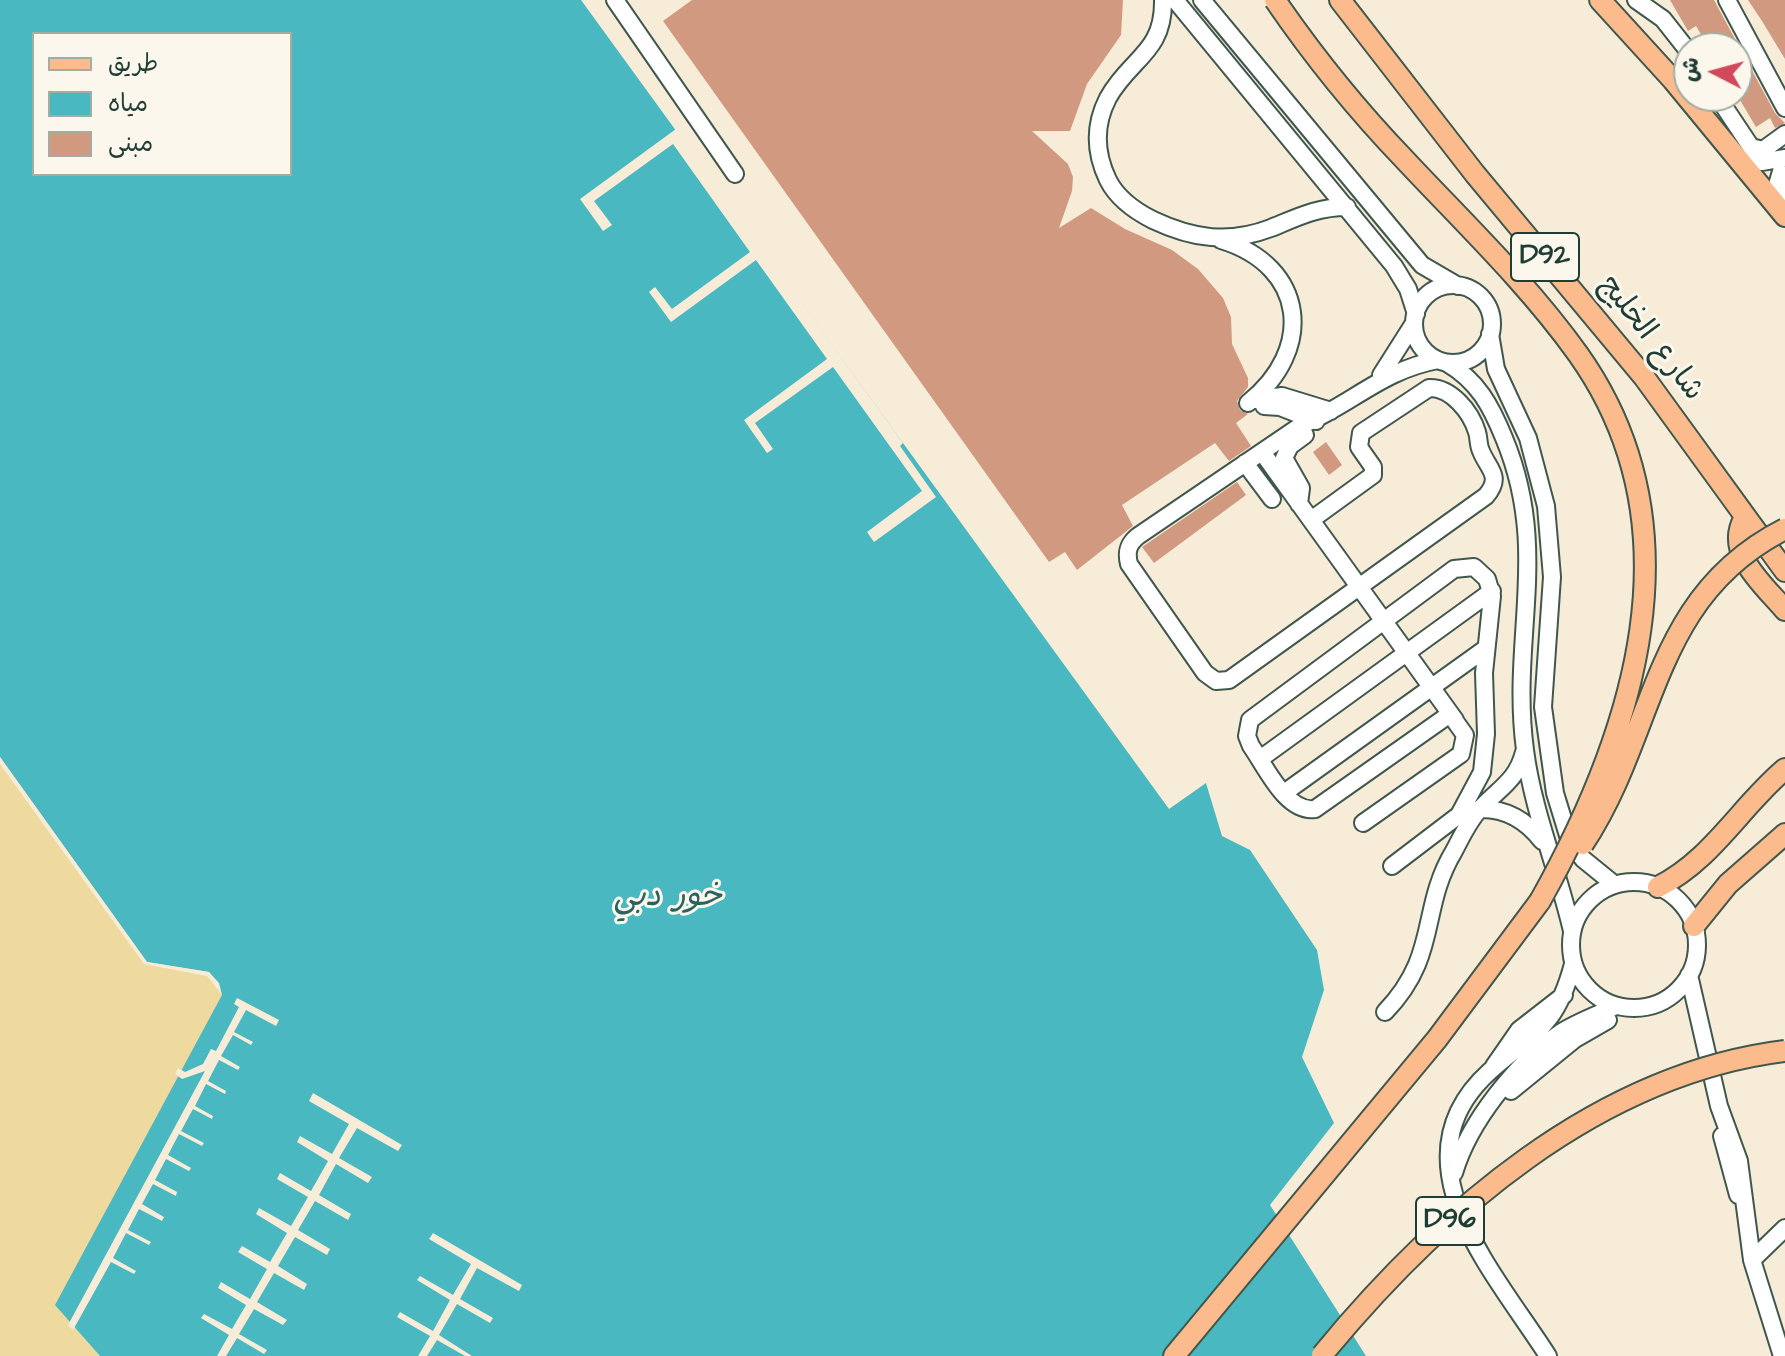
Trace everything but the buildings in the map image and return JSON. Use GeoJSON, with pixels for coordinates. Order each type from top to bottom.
{"type":"FeatureCollection","features":[{"type":"Feature","properties":{"kind":"main road"},"geometry":{"type":"LineString","coordinates":[[1275,0],[1368,119],[1569,342],[1608,403],[1629,456],[1646,541],[1642,627],[1608,755],[1578,830],[1540,901]]}},
{"type":"Feature","properties":{"kind":"main road","name":"شارع الخليج"},"geometry":{"type":"LineString","coordinates":[[1340,0],[1475,174],[1644,377],[1744,519],[1785,571]]}},
{"type":"Feature","properties":{"kind":"main road"},"geometry":{"type":"LineString","coordinates":[[1600,0],[1782,211]]}},
{"type":"Feature","properties":{"kind":"main road"},"geometry":{"type":"LineString","coordinates":[[1785,543],[1766,525],[1744,519],[1738,538],[1741,554],[1785,610]]}},
{"type":"Feature","properties":{"kind":"main road"},"geometry":{"type":"LineString","coordinates":[[1174,1356],[1437,1039],[1573,860],[1613,791],[1667,651],[1689,612],[1734,563],[1785,529]]}},
{"type":"Feature","properties":{"kind":"main road"},"geometry":{"type":"LineString","coordinates":[[1658,887],[1705,855],[1747,804],[1784,769]]}},
{"type":"Feature","properties":{"kind":"main road"},"geometry":{"type":"LineString","coordinates":[[1694,926],[1728,884],[1785,834]]}},
{"type":"Feature","properties":{"kind":"main road","name":"D96"},"geometry":{"type":"LineString","coordinates":[[1321,1356],[1378,1290],[1438,1231],[1516,1168],[1599,1112],[1687,1074],[1785,1051]]}},
{"type":"Feature","properties":{"kind":"street"},"geometry":{"type":"LineString","coordinates":[[615,0],[735,174]]}},
{"type":"Feature","properties":{"kind":"street"},"geometry":{"type":"LineString","coordinates":[[1163,0],[1160,31],[1153,46],[1124,76],[1109,97],[1100,119],[1097,142],[1100,164],[1110,185],[1126,203],[1148,217],[1197,237],[1240,246],[1268,266],[1288,295],[1294,318],[1292,342],[1284,365],[1270,385],[1248,406]]}},
{"type":"Feature","properties":{"kind":"street"},"geometry":{"type":"LineString","coordinates":[[1175,0],[1402,277],[1423,349],[1463,372],[1487,399],[1510,452],[1521,489],[1530,566],[1521,676],[1524,747],[1538,818],[1572,931],[1573,964],[1565,994],[1540,1032],[1492,1070],[1471,1094],[1457,1123],[1448,1157],[1451,1191],[1474,1241],[1548,1356]]}},
{"type":"Feature","properties":{"kind":"street"},"geometry":{"type":"LineString","coordinates":[[1202,0],[1422,265],[1483,299],[1491,316],[1490,334],[1496,369],[1528,438],[1546,506],[1552,577],[1543,707],[1555,793],[1570,842],[1583,859],[1615,885]]}},
{"type":"Feature","properties":{"kind":"street"},"geometry":{"type":"LineString","coordinates":[[1636,0],[1675,32]]}},
{"type":"Feature","properties":{"kind":"street"},"geometry":{"type":"LineString","coordinates":[[1727,0],[1785,108]]}},
{"type":"Feature","properties":{"kind":"street"},"geometry":{"type":"LineString","coordinates":[[1728,112],[1751,147],[1763,150],[1785,134]]}},
{"type":"Feature","properties":{"kind":"street"},"geometry":{"type":"LineString","coordinates":[[1740,159],[1762,162],[1785,158]]}},
{"type":"Feature","properties":{"kind":"street"},"geometry":{"type":"LineString","coordinates":[[1782,211],[1779,174],[1785,158]]}},
{"type":"Feature","properties":{"kind":"street"},"geometry":{"type":"LineString","coordinates":[[1218,239],[1271,228],[1307,212],[1347,207]]}},
{"type":"Feature","properties":{"kind":"street"},"geometry":{"type":"LineString","coordinates":[[1375,383],[1397,355],[1432,292],[1458,286]]}},
{"type":"Feature","properties":{"kind":"street"},"geometry":{"type":"LineString","coordinates":[[1299,504],[1301,488],[1284,458],[1290,446],[1316,421],[1405,367],[1474,357],[1490,334]]}},
{"type":"Feature","properties":{"kind":"street"},"geometry":{"type":"LineString","coordinates":[[1311,520],[1373,475],[1373,467],[1359,447],[1364,429],[1423,390],[1441,389],[1457,400],[1474,425],[1481,453],[1492,467],[1495,479],[1490,491],[1229,680],[1216,681],[1205,673],[1129,564],[1128,548],[1138,536],[1300,426],[1316,421]]}},
{"type":"Feature","properties":{"kind":"street"},"geometry":{"type":"LineString","coordinates":[[1248,406],[1282,396],[1331,411]]}},
{"type":"Feature","properties":{"kind":"street"},"geometry":{"type":"LineString","coordinates":[[1248,406],[1280,407],[1316,421]]}},
{"type":"Feature","properties":{"kind":"street"},"geometry":{"type":"LineString","coordinates":[[1262,452],[1465,735],[1461,754],[1363,823]]}},
{"type":"Feature","properties":{"kind":"street"},"geometry":{"type":"LineString","coordinates":[[1245,463],[1272,499]]}},
{"type":"Feature","properties":{"kind":"street"},"geometry":{"type":"LineString","coordinates":[[1392,866],[1446,827],[1465,808],[1480,778],[1485,744],[1485,649],[1492,591],[1481,572],[1471,566],[1459,567],[1253,716],[1247,736],[1260,759],[1297,807],[1315,809],[1450,714]]}},
{"type":"Feature","properties":{"kind":"street"},"geometry":{"type":"LineString","coordinates":[[1260,759],[1492,591]]}},
{"type":"Feature","properties":{"kind":"street"},"geometry":{"type":"LineString","coordinates":[[1284,793],[1485,649]]}},
{"type":"Feature","properties":{"kind":"street"},"geometry":{"type":"LineString","coordinates":[[1450,714],[1485,744]]}},
{"type":"Feature","properties":{"kind":"street"},"geometry":{"type":"LineString","coordinates":[[1385,1012],[1417,968],[1439,883],[1479,809],[1510,783],[1524,747]]}},
{"type":"Feature","properties":{"kind":"street"},"geometry":{"type":"LineString","coordinates":[[1479,809],[1493,808],[1520,819],[1549,853]]}},
{"type":"Feature","properties":{"kind":"street"},"geometry":{"type":"LineString","coordinates":[[1451,1191],[1465,1141],[1495,1099],[1548,1042],[1570,1027],[1622,1007],[1664,1001],[1689,975],[1697,946],[1694,926],[1677,899],[1658,887],[1637,882],[1615,885],[1588,902],[1572,931]]}},
{"type":"Feature","properties":{"kind":"street"},"geometry":{"type":"LineString","coordinates":[[1573,964],[1594,994],[1622,1007]]}},
{"type":"Feature","properties":{"kind":"street"},"geometry":{"type":"LineString","coordinates":[[1689,975],[1697,994],[1704,1045],[1719,1106],[1739,1161],[1752,1260],[1782,1356]]}},
{"type":"Feature","properties":{"kind":"street"},"geometry":{"type":"LineString","coordinates":[[1752,1260],[1785,1228]]}},
{"type":"Feature","properties":{"kind":"sand"},"geometry":{"type":"Polygon","coordinates":[[[0,757],[209,972],[222,995],[70,1322],[100,1356],[0,1356],[0,757]]]}},
{"type":"Feature","properties":{"kind":"water","name":"خور دبي"},"geometry":{"type":"Polygon","coordinates":[[[0,0],[581,0],[1169,809],[1206,783],[1222,836],[1250,850],[1317,950],[1324,990],[1302,1057],[1334,1123],[1270,1205],[1366,1356],[100,1356],[55,1305],[222,995],[209,972],[147,962],[0,757],[0,0]]]}},
{"type":"Feature","properties":{"kind":"pier"},"geometry":{"type":"Polygon","coordinates":[[[676,129],[903,443],[900,446],[936,497],[874,542],[867,532],[922,491],[833,367],[755,423],[773,449],[767,453],[744,420],[827,359],[756,260],[671,322],[649,292],[655,287],[672,309],[750,252],[673,144],[594,201],[612,225],[603,231],[580,199],[676,129]]]}},
{"type":"Feature","properties":{"kind":"pier"},"geometry":{"type":"Polygon","coordinates":[[[0,757],[147,962],[209,972],[219,983],[222,995],[207,976],[144,964],[0,764],[0,757]]]}},
{"type":"Feature","properties":{"kind":"pier"},"geometry":{"type":"Polygon","coordinates":[[[237,998],[279,1020],[276,1026],[246,1010],[234,1032],[253,1042],[251,1045],[233,1035],[221,1056],[240,1067],[238,1070],[219,1060],[208,1081],[226,1091],[225,1094],[206,1084],[195,1106],[213,1116],[212,1119],[193,1109],[181,1131],[204,1143],[202,1146],[179,1134],[168,1155],[191,1168],[189,1171],[166,1159],[155,1180],[177,1192],[176,1196],[153,1184],[142,1204],[164,1217],[162,1221],[139,1209],[128,1230],[151,1242],[149,1245],[126,1233],[113,1258],[136,1271],[134,1274],[111,1262],[73,1330],[68,1325],[205,1071],[182,1079],[175,1074],[178,1068],[185,1072],[203,1064],[211,1049],[216,1051],[239,1007],[234,1004],[237,998]]]}},
{"type":"Feature","properties":{"kind":"pier"},"geometry":{"type":"Polygon","coordinates":[[[313,1093],[402,1145],[398,1151],[357,1128],[339,1158],[372,1177],[368,1183],[336,1164],[319,1195],[351,1214],[348,1220],[315,1201],[298,1230],[330,1249],[327,1255],[295,1237],[278,1266],[307,1284],[304,1290],[274,1273],[257,1302],[287,1320],[283,1325],[254,1309],[239,1334],[267,1350],[264,1354],[237,1338],[226,1356],[217,1356],[229,1335],[201,1318],[204,1314],[232,1329],[246,1305],[218,1288],[221,1282],[250,1299],[267,1269],[238,1252],[242,1246],[270,1262],[287,1233],[256,1214],[259,1208],[291,1226],[308,1197],[277,1179],[280,1173],[311,1191],[328,1161],[297,1142],[300,1136],[332,1154],[349,1124],[309,1101],[313,1093]]]}},
{"type":"Feature","properties":{"kind":"pier"},"geometry":{"type":"Polygon","coordinates":[[[433,1233],[522,1285],[519,1291],[477,1268],[460,1299],[493,1318],[490,1323],[457,1304],[439,1335],[472,1356],[465,1356],[437,1340],[427,1356],[418,1356],[430,1336],[397,1317],[400,1312],[433,1331],[450,1300],[417,1280],[420,1276],[453,1295],[471,1264],[429,1239],[433,1233]]]}}]}
